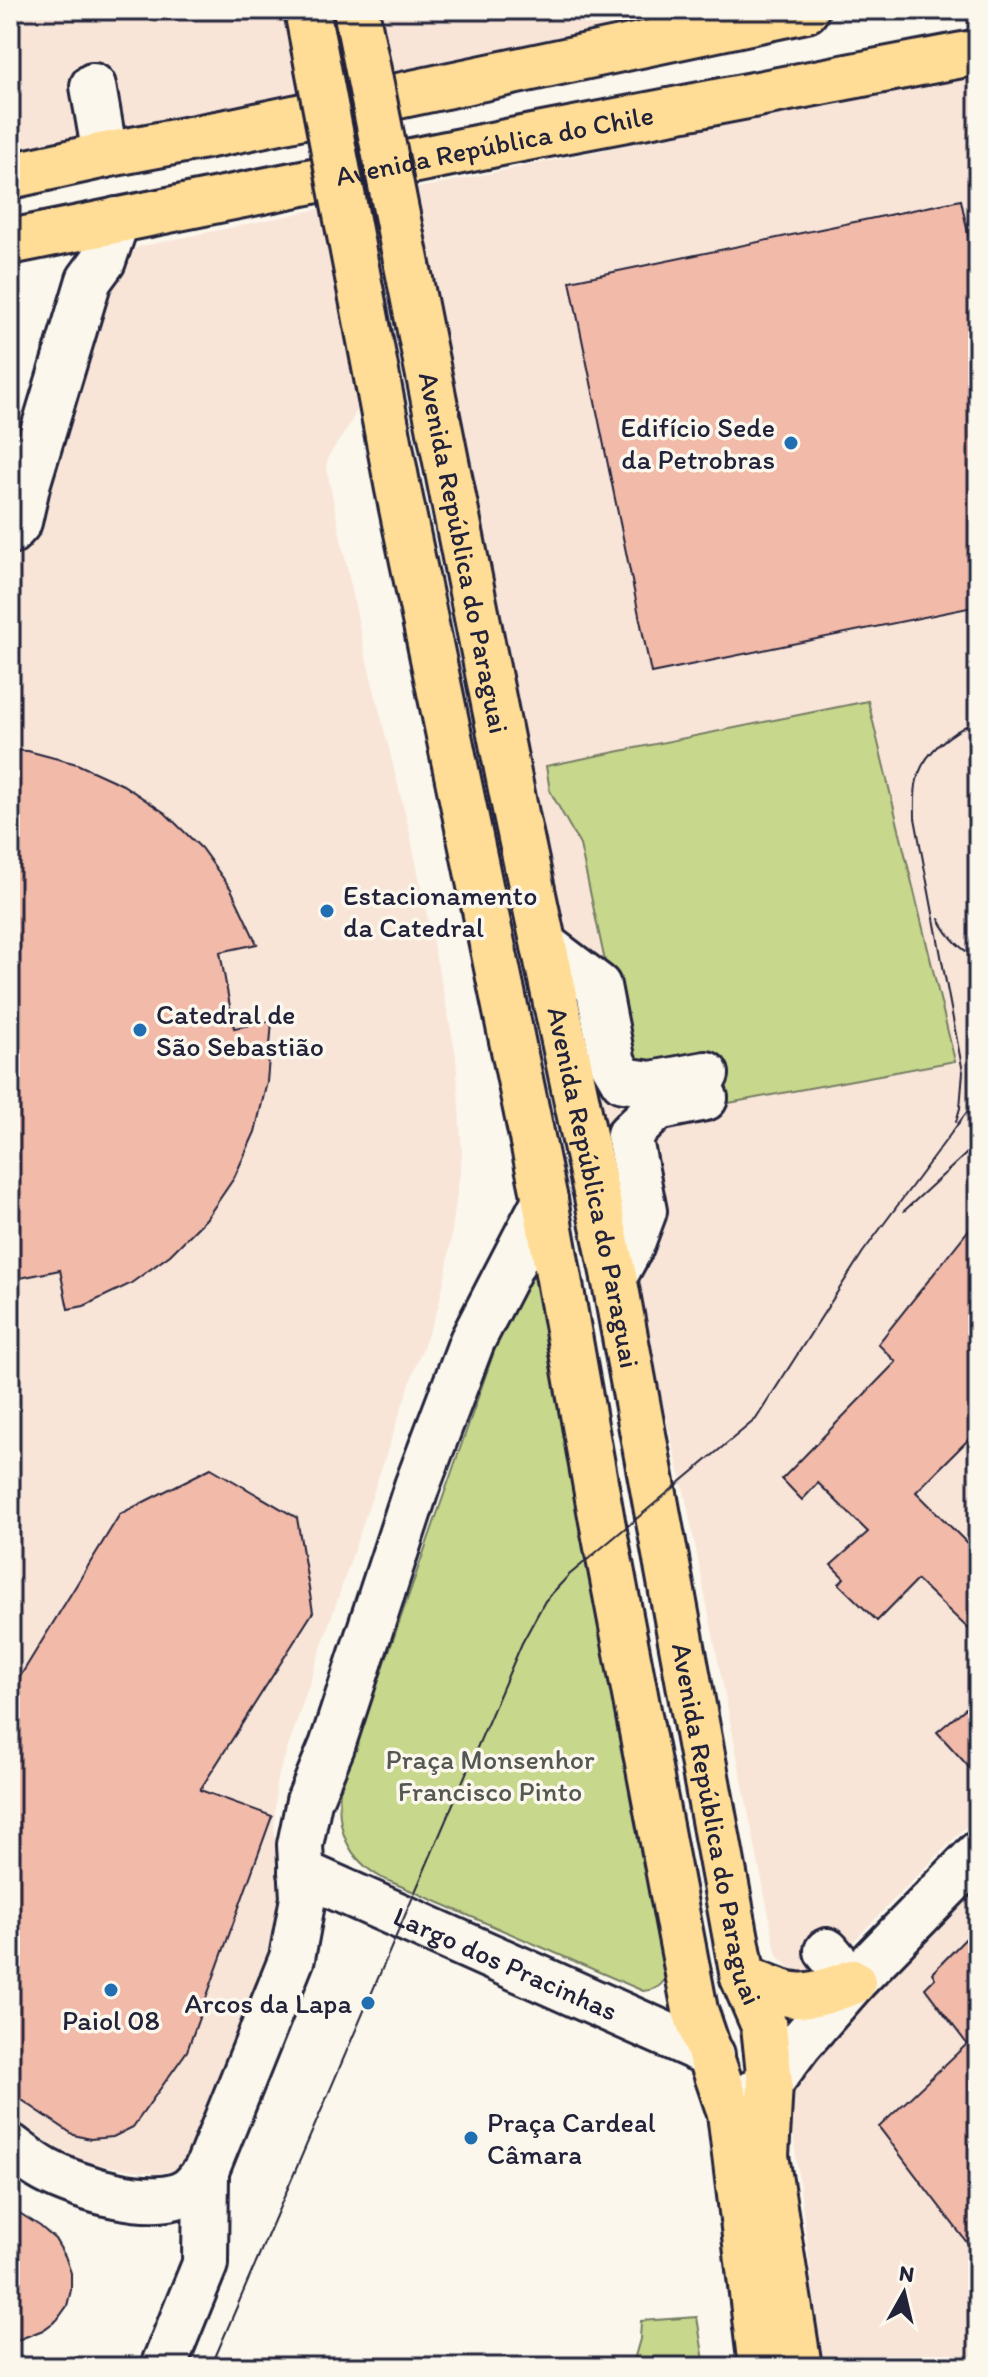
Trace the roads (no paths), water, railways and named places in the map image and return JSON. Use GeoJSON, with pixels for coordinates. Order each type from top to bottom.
{"type":"FeatureCollection","features":[{"type":"Feature","properties":{"kind":"main road","name":"Avenida República do Paraguai"},"geometry":{"type":"LineString","coordinates":[[307,10],[398,489],[545,1200],[602,1521],[695,2010],[729,2110],[761,2367]]}},
{"type":"Feature","properties":{"kind":"main road","name":"Avenida República do Paraguai"},"geometry":{"type":"LineString","coordinates":[[356,10],[614,1277],[743,1977],[764,2026],[770,2083],[766,2156],[799,2367]]}},
{"type":"Feature","properties":{"kind":"main road"},"geometry":{"type":"LineString","coordinates":[[10,176],[806,10]]}},
{"type":"Feature","properties":{"kind":"main road","name":"Avenida República do Chile"},"geometry":{"type":"LineString","coordinates":[[10,242],[506,142],[978,52]]}},
{"type":"Feature","properties":{"kind":"main road"},"geometry":{"type":"LineString","coordinates":[[743,1977],[790,1996],[813,1996],[840,1966]]}},
{"type":"Feature","properties":{"kind":"main road"},"geometry":{"type":"LineString","coordinates":[[729,2110],[766,2156]]}},
{"type":"Feature","properties":{"kind":"street"},"geometry":{"type":"LineString","coordinates":[[93,86],[105,155]]}},
{"type":"Feature","properties":{"kind":"street"},"geometry":{"type":"LineString","coordinates":[[10,532],[19,522],[89,280],[103,261],[117,220]]}},
{"type":"Feature","properties":{"kind":"street"},"geometry":{"type":"LineString","coordinates":[[544,945],[598,986],[613,1063],[623,1080],[709,1086],[657,1108],[629,1135],[644,1211],[631,1246],[614,1277]]}},
{"type":"Feature","properties":{"kind":"street"},"geometry":{"type":"LineString","coordinates":[[10,2146],[45,2171],[88,2189],[127,2197],[175,2197],[190,2189],[206,2171],[292,1958],[303,1898],[300,1845],[309,1801],[332,1746],[417,1486],[472,1341],[545,1200]]}},
{"type":"Feature","properties":{"kind":"street"},"geometry":{"type":"LineString","coordinates":[[729,2110],[770,2083],[799,2044],[840,1966],[978,1854]]}},
{"type":"Feature","properties":{"kind":"street","name":"Largo dos Pracinhas"},"geometry":{"type":"LineString","coordinates":[[301,1872],[712,2055]]}},
{"type":"Feature","properties":{"kind":"street"},"geometry":{"type":"LineString","coordinates":[[163,2367],[205,2264],[206,2171]]}},
{"type":"Feature","properties":{"kind":"tram line"},"geometry":{"type":"LineString","coordinates":[[956,1122],[963,1072],[915,818],[915,794],[921,769],[933,751],[949,736],[978,720]]}},
{"type":"Feature","properties":{"kind":"tram line"},"geometry":{"type":"LineString","coordinates":[[939,919],[955,942],[978,958]]}},
{"type":"Feature","properties":{"kind":"tram line"},"geometry":{"type":"LineString","coordinates":[[211,2367],[522,1643],[545,1601],[569,1575],[756,1419],[863,1252],[978,1097]]}},
{"type":"Feature","properties":{"kind":"tram line"},"geometry":{"type":"LineString","coordinates":[[904,1211],[978,1143]]}},
{"type":"Feature","properties":{"kind":"place","name":"Edifício Sede da Petrobras"},"geometry":{"type":"Point","coordinates":[791,443]}},
{"type":"Feature","properties":{"kind":"place","name":"Estacionamento da Catedral"},"geometry":{"type":"Point","coordinates":[327,911]}},
{"type":"Feature","properties":{"kind":"place","name":"Catedral de São Sebastião"},"geometry":{"type":"Point","coordinates":[140,1030]}},
{"type":"Feature","properties":{"kind":"place","name":"Paiol 08"},"geometry":{"type":"Point","coordinates":[111,1990]}},
{"type":"Feature","properties":{"kind":"place","name":"Arcos da Lapa"},"geometry":{"type":"Point","coordinates":[368,2003]}},
{"type":"Feature","properties":{"kind":"place","name":"Praça Cardeal Câmara"},"geometry":{"type":"Point","coordinates":[471,2138]}},
{"type":"Feature","properties":{"kind":"park label","name":"Praça Monsenhor Francisco Pinto"},"geometry":{"type":"Point","coordinates":[490,1775]}}]}
